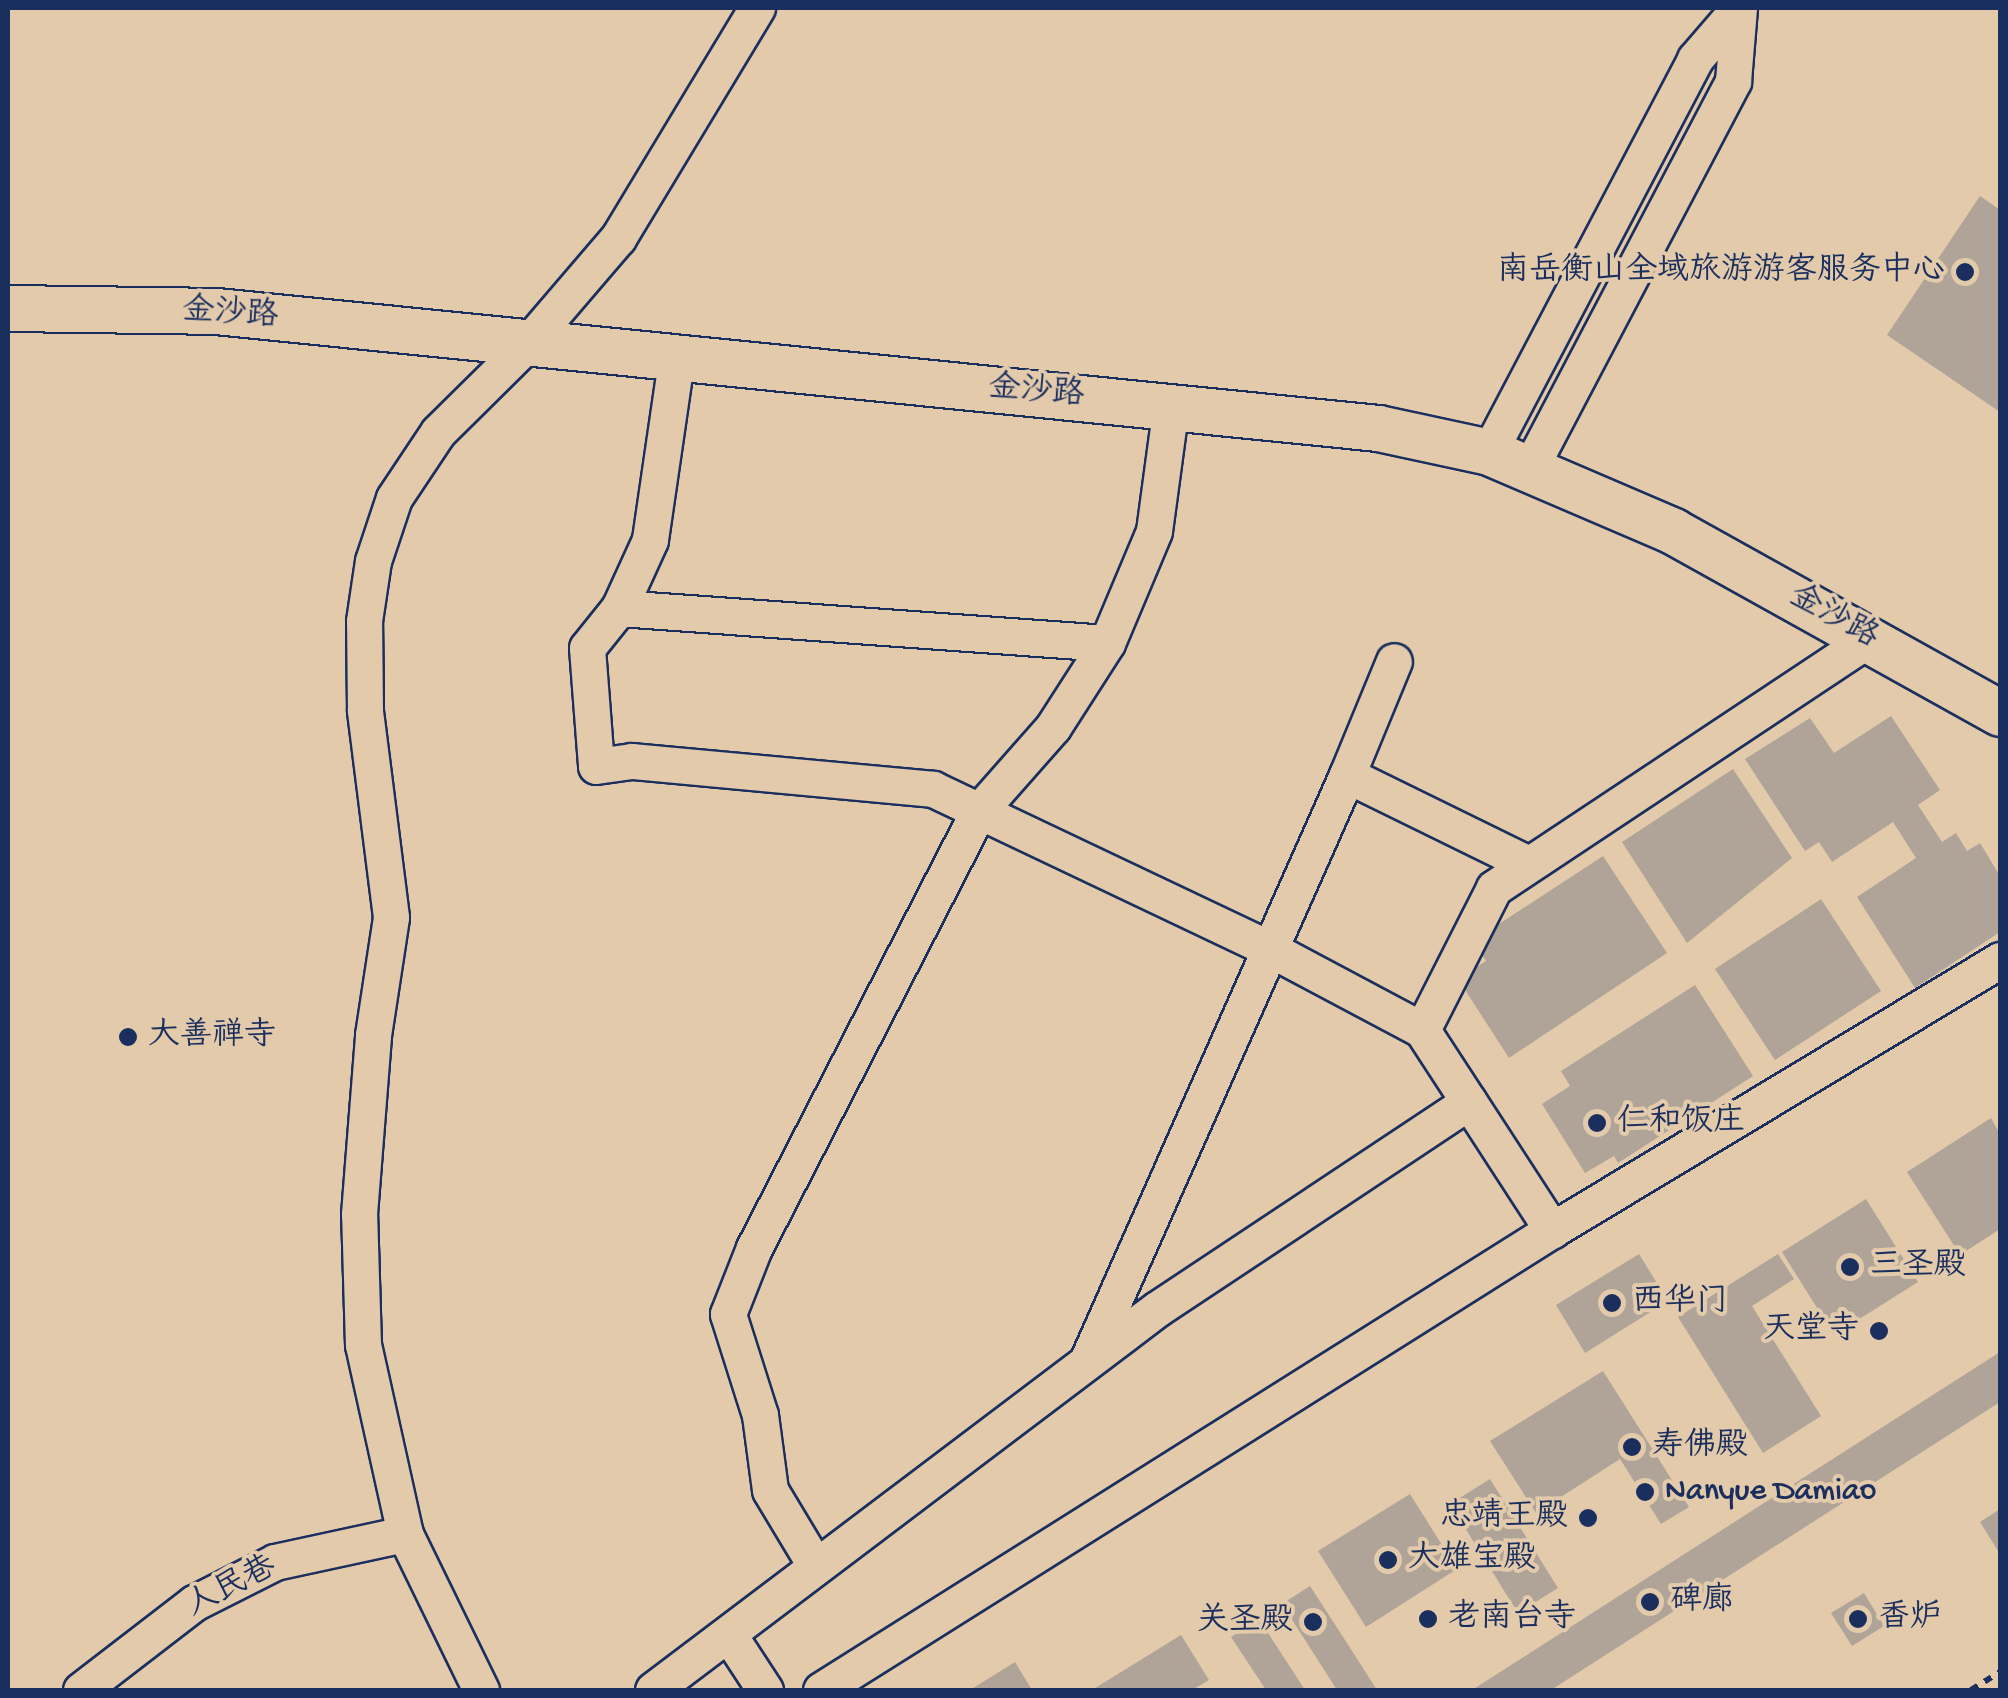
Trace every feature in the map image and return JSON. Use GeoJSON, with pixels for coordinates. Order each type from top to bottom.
{"type":"FeatureCollection","features":[{"type":"Feature","properties":{"kind":"main road","name":"金沙路"},"geometry":{"type":"LineString","coordinates":[[8,308],[216,311],[676,361],[1171,405],[1378,428],[1488,452],[1673,531],[2000,713]]}},
{"type":"Feature","properties":{"kind":"street"},"geometry":{"type":"LineString","coordinates":[[481,1690],[404,1534],[362,1346],[359,1214],[372,1035],[391,916],[365,710],[364,621],[373,561],[394,498],[438,432],[528,344],[618,238],[758,8]]}},
{"type":"Feature","properties":{"kind":"street"},"geometry":{"type":"LineString","coordinates":[[1488,452],[1695,59],[1738,8]]}},
{"type":"Feature","properties":{"kind":"street"},"geometry":{"type":"LineString","coordinates":[[1530,468],[1733,81],[1738,8]]}},
{"type":"Feature","properties":{"kind":"street"},"geometry":{"type":"LineString","coordinates":[[676,361],[650,540],[619,608],[587,648],[596,766],[632,761],[933,789],[1268,948],[1422,1030],[1552,1230]]}},
{"type":"Feature","properties":{"kind":"street"},"geometry":{"type":"LineString","coordinates":[[814,1564],[770,1490],[760,1414],[728,1314],[754,1248],[978,810],[1054,728],[1108,644],[1154,531],[1171,405]]}},
{"type":"Feature","properties":{"kind":"street"},"geometry":{"type":"LineString","coordinates":[[619,608],[1108,644]]}},
{"type":"Feature","properties":{"kind":"street"},"geometry":{"type":"LineString","coordinates":[[1422,1030],[1494,888],[1527,862],[1870,638]]}},
{"type":"Feature","properties":{"kind":"street"},"geometry":{"type":"LineString","coordinates":[[1086,1365],[1394,660]]}},
{"type":"Feature","properties":{"kind":"street"},"geometry":{"type":"LineString","coordinates":[[1347,775],[1527,862]]}},
{"type":"Feature","properties":{"kind":"street"},"geometry":{"type":"LineString","coordinates":[[821,1690],[1552,1230],[2000,960]]}},
{"type":"Feature","properties":{"kind":"street"},"geometry":{"type":"LineString","coordinates":[[654,1690],[729,1636],[814,1564],[1157,1309],[1469,1102]]}},
{"type":"Feature","properties":{"kind":"street","name":"人民巷"},"geometry":{"type":"LineString","coordinates":[[81,1690],[194,1602],[276,1562],[404,1534]]}},
{"type":"Feature","properties":{"kind":"street"},"geometry":{"type":"LineString","coordinates":[[729,1636],[765,1690]]}},
{"type":"Feature","properties":{"kind":"path"},"geometry":{"type":"LineString","coordinates":[[1971,1690],[2000,1672]]}},
{"type":"Feature","properties":{"kind":"building","name":"南岳衡山全域旅游游客服务中心"},"geometry":{"type":"Polygon","coordinates":[[[1980,196],[2000,210],[2000,412],[1887,335],[1980,196]]]}},
{"type":"Feature","properties":{"kind":"building"},"geometry":{"type":"Polygon","coordinates":[[[1891,716],[1940,790],[1918,805],[1942,842],[1956,833],[1967,851],[1980,843],[2000,876],[2000,932],[1915,988],[1857,897],[1916,858],[1893,822],[1832,862],[1819,842],[1805,851],[1745,759],[1810,718],[1834,753],[1891,716]]]}},
{"type":"Feature","properties":{"kind":"building"},"geometry":{"type":"Polygon","coordinates":[[[1733,769],[1792,858],[1687,943],[1622,842],[1733,769]]]}},
{"type":"Feature","properties":{"kind":"building"},"geometry":{"type":"Polygon","coordinates":[[[1603,856],[1667,953],[1509,1058],[1458,979],[1486,961],[1473,941],[1603,856]]]}},
{"type":"Feature","properties":{"kind":"building"},"geometry":{"type":"Polygon","coordinates":[[[1821,899],[1881,991],[1775,1060],[1715,969],[1821,899]]]}},
{"type":"Feature","properties":{"kind":"building"},"geometry":{"type":"Polygon","coordinates":[[[1695,985],[1753,1076],[1618,1163],[1614,1156],[1585,1173],[1542,1104],[1570,1086],[1561,1071],[1695,985]]]}},
{"type":"Feature","properties":{"kind":"building"},"geometry":{"type":"Polygon","coordinates":[[[1991,1118],[2000,1134],[2000,1229],[1960,1255],[1907,1172],[1991,1118]]]}},
{"type":"Feature","properties":{"kind":"building","name":"三圣殿"},"geometry":{"type":"Polygon","coordinates":[[[1866,1199],[1918,1282],[1834,1335],[1782,1252],[1866,1199]]]}},
{"type":"Feature","properties":{"kind":"building","name":"西华门"},"geometry":{"type":"Polygon","coordinates":[[[1639,1254],[1668,1301],[1585,1353],[1556,1305],[1639,1254]]]}},
{"type":"Feature","properties":{"kind":"building"},"geometry":{"type":"Polygon","coordinates":[[[1778,1254],[1794,1279],[1752,1306],[1821,1416],[1763,1453],[1678,1317],[1778,1254]]]}},
{"type":"Feature","properties":{"kind":"building","name":"碑廊"},"geometry":{"type":"Polygon","coordinates":[[[2000,1352],[2000,1402],[1551,1690],[1472,1690],[2000,1352]]]}},
{"type":"Feature","properties":{"kind":"building"},"geometry":{"type":"Polygon","coordinates":[[[1603,1371],[1689,1507],[1661,1524],[1620,1459],[1536,1513],[1490,1441],[1603,1371]]]}},
{"type":"Feature","properties":{"kind":"building"},"geometry":{"type":"Polygon","coordinates":[[[1490,1479],[1558,1588],[1518,1613],[1450,1504],[1490,1479]]]}},
{"type":"Feature","properties":{"kind":"building","name":"大雄宝殿"},"geometry":{"type":"Polygon","coordinates":[[[1410,1494],[1457,1569],[1366,1627],[1318,1551],[1410,1494]]]}},
{"type":"Feature","properties":{"kind":"building"},"geometry":{"type":"Polygon","coordinates":[[[2000,1509],[2000,1554],[1980,1522],[2000,1509]]]}},
{"type":"Feature","properties":{"kind":"building","name":"关圣殿"},"geometry":{"type":"Polygon","coordinates":[[[1310,1586],[1377,1690],[1337,1690],[1282,1604],[1310,1586]]]}},
{"type":"Feature","properties":{"kind":"building","name":"香炉"},"geometry":{"type":"Polygon","coordinates":[[[1864,1593],[1884,1626],[1852,1646],[1831,1613],[1864,1593]]]}},
{"type":"Feature","properties":{"kind":"building"},"geometry":{"type":"Polygon","coordinates":[[[1259,1619],[1305,1690],[1266,1690],[1231,1637],[1259,1619]]]}},
{"type":"Feature","properties":{"kind":"building"},"geometry":{"type":"Polygon","coordinates":[[[1181,1635],[1209,1680],[1192,1690],[1092,1690],[1181,1635]]]}},
{"type":"Feature","properties":{"kind":"building"},"geometry":{"type":"Polygon","coordinates":[[[1015,1662],[1032,1690],[970,1690],[1015,1662]]]}},
{"type":"Feature","properties":{"kind":"place","name":"南岳衡山全域旅游游客服务中心"},"geometry":{"type":"Point","coordinates":[1965,272]}},
{"type":"Feature","properties":{"kind":"place","name":"大善禅寺"},"geometry":{"type":"Point","coordinates":[128,1037]}},
{"type":"Feature","properties":{"kind":"place","name":"仁和饭庄"},"geometry":{"type":"Point","coordinates":[1597,1123]}},
{"type":"Feature","properties":{"kind":"place","name":"三圣殿"},"geometry":{"type":"Point","coordinates":[1850,1267]}},
{"type":"Feature","properties":{"kind":"place","name":"西华门"},"geometry":{"type":"Point","coordinates":[1612,1303]}},
{"type":"Feature","properties":{"kind":"place","name":"天堂寺"},"geometry":{"type":"Point","coordinates":[1879,1331]}},
{"type":"Feature","properties":{"kind":"place","name":"寿佛殿"},"geometry":{"type":"Point","coordinates":[1632,1447]}},
{"type":"Feature","properties":{"kind":"place","name":"Nanyue Damiao"},"geometry":{"type":"Point","coordinates":[1645,1492]}},
{"type":"Feature","properties":{"kind":"place","name":"忠靖王殿"},"geometry":{"type":"Point","coordinates":[1588,1518]}},
{"type":"Feature","properties":{"kind":"place","name":"大雄宝殿"},"geometry":{"type":"Point","coordinates":[1388,1560]}},
{"type":"Feature","properties":{"kind":"place","name":"碑廊"},"geometry":{"type":"Point","coordinates":[1650,1602]}},
{"type":"Feature","properties":{"kind":"place","name":"老南台寺"},"geometry":{"type":"Point","coordinates":[1428,1619]}},
{"type":"Feature","properties":{"kind":"place","name":"香炉"},"geometry":{"type":"Point","coordinates":[1858,1619]}},
{"type":"Feature","properties":{"kind":"place","name":"关圣殿"},"geometry":{"type":"Point","coordinates":[1313,1622]}}]}
